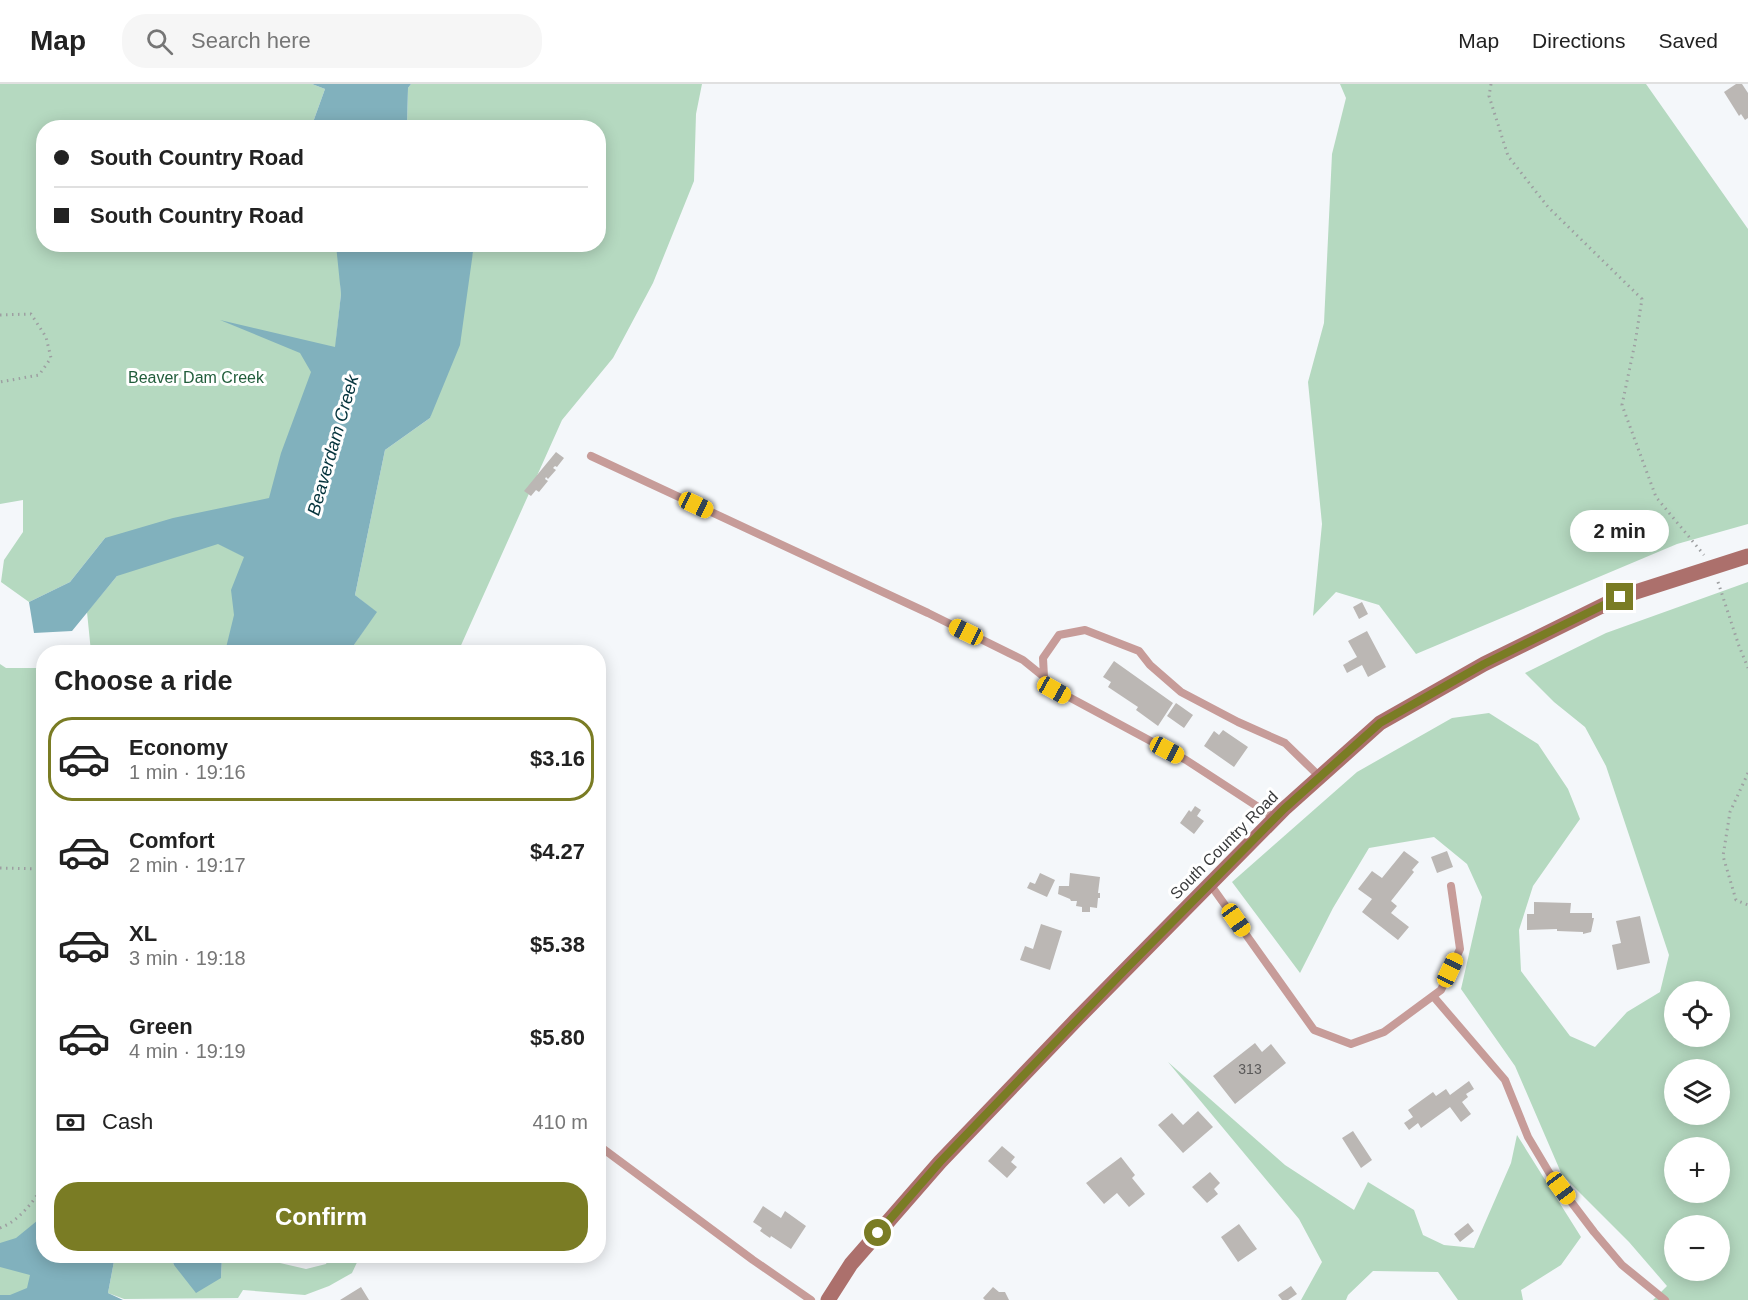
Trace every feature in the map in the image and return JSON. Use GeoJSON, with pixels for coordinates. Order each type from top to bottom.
{"type":"FeatureCollection","features":[{"type":"Feature","properties":{"kind":"main road","name":"South Country Road"},"geometry":{"type":"LineString","coordinates":[[828,1300],[851,1264],[940,1162],[1275,818],[1380,723],[1484,664],[1620,597],[1748,556]]}},
{"type":"Feature","properties":{"kind":"lane"},"geometry":{"type":"LineString","coordinates":[[591,456],[949,623],[1023,660],[1044,677],[1054,690],[1186,760],[1275,818]]}},
{"type":"Feature","properties":{"kind":"lane"},"geometry":{"type":"LineString","coordinates":[[1044,677],[1042,657],[1059,635],[1085,630],[1139,651],[1150,665],[1181,692],[1284,743],[1320,777]]}},
{"type":"Feature","properties":{"kind":"lane"},"geometry":{"type":"LineString","coordinates":[[1210,884],[1314,1030],[1351,1044],[1384,1032],[1441,990],[1460,950],[1451,886]]}},
{"type":"Feature","properties":{"kind":"lane"},"geometry":{"type":"LineString","coordinates":[[1433,996],[1505,1080],[1534,1146],[1550,1173],[1594,1232],[1622,1265],[1665,1300]]}},
{"type":"Feature","properties":{"kind":"lane"},"geometry":{"type":"LineString","coordinates":[[606,1151],[811,1300]]}},
{"type":"Feature","properties":{"kind":"path"},"geometry":{"type":"LineString","coordinates":[[1491,84],[1489,96],[1508,156],[1548,207],[1642,299],[1622,405],[1656,497],[1714,567],[1748,668]]}},
{"type":"Feature","properties":{"kind":"path"},"geometry":{"type":"LineString","coordinates":[[0,315],[31,314],[46,337],[51,358],[39,375],[0,382]]}},
{"type":"Feature","properties":{"kind":"path"},"geometry":{"type":"LineString","coordinates":[[1748,773],[1730,812],[1722,856],[1736,900],[1748,905]]}},
{"type":"Feature","properties":{"kind":"path"},"geometry":{"type":"LineString","coordinates":[[0,868],[36,868]]}},
{"type":"Feature","properties":{"kind":"path"},"geometry":{"type":"LineString","coordinates":[[0,1228],[8,1225],[36,1198]]}},
{"type":"Feature","properties":{"kind":"green space","name":"Beaver Dam Creek"},"geometry":{"type":"Polygon","coordinates":[[[0,84],[312,84],[325,89],[314,120],[36,120],[36,252],[338,252],[341,294],[336,341],[335,389],[241,645],[90,645],[87,612],[117,576],[105,538],[70,582],[29,602],[1,582],[4,560],[23,532],[23,500],[0,504],[0,84]]]}},
{"type":"Feature","properties":{"kind":"green space"},"geometry":{"type":"Polygon","coordinates":[[[411,84],[702,84],[696,114],[694,181],[653,283],[613,358],[562,420],[461,645],[354,645],[376,612],[355,595],[385,450],[430,418],[473,252],[606,252],[606,120],[407,120],[408,88],[411,84]]]}},
{"type":"Feature","properties":{"kind":"green space"},"geometry":{"type":"Polygon","coordinates":[[[1340,84],[1646,84],[1748,229],[1748,524],[1677,544],[1416,654],[1379,605],[1336,592],[1313,616],[1322,524],[1308,382],[1324,323],[1332,154],[1346,98],[1340,84]]]}},
{"type":"Feature","properties":{"kind":"green space"},"geometry":{"type":"Polygon","coordinates":[[[1748,582],[1748,1300],[1653,1300],[1667,1286],[1629,1242],[1562,1175],[1515,1066],[1461,989],[1482,897],[1467,864],[1434,837],[1369,848],[1333,908],[1300,973],[1232,882],[1357,772],[1452,718],[1489,713],[1538,744],[1568,789],[1580,819],[1533,886],[1519,930],[1521,971],[1570,1036],[1595,1047],[1627,1012],[1660,992],[1669,955],[1606,766],[1585,727],[1554,702],[1525,673],[1606,633],[1748,582]]]}},
{"type":"Feature","properties":{"kind":"green space"},"geometry":{"type":"Polygon","coordinates":[[[0,664],[6,668],[36,668],[36,1263],[44,1263],[46,1300],[0,1300],[0,664]]]}},
{"type":"Feature","properties":{"kind":"green space"},"geometry":{"type":"Polygon","coordinates":[[[1168,1062],[1285,1165],[1354,1210],[1368,1182],[1414,1210],[1423,1235],[1444,1245],[1474,1248],[1511,1163],[1517,1135],[1581,1237],[1561,1265],[1521,1290],[1523,1300],[1458,1300],[1438,1272],[1373,1271],[1348,1295],[1346,1300],[1301,1300],[1322,1262],[1299,1219],[1168,1062]]]}},
{"type":"Feature","properties":{"kind":"green space"},"geometry":{"type":"Polygon","coordinates":[[[114,1263],[173,1263],[221,1278],[222,1263],[280,1263],[306,1269],[326,1263],[357,1263],[352,1273],[329,1286],[305,1295],[243,1290],[238,1298],[124,1299],[108,1293],[114,1263]]]}},
{"type":"Feature","properties":{"kind":"water"},"geometry":{"type":"Polygon","coordinates":[[[312,84],[411,84],[408,88],[407,120],[314,120],[325,89],[312,84]]]}},
{"type":"Feature","properties":{"kind":"water","name":"Beaverdam Creek"},"geometry":{"type":"Polygon","coordinates":[[[337,252],[473,252],[460,345],[430,418],[385,450],[355,595],[377,612],[354,645],[227,645],[234,615],[231,590],[244,557],[218,544],[117,576],[72,631],[34,633],[29,602],[70,582],[105,538],[173,518],[269,498],[281,453],[311,372],[300,353],[220,320],[335,347],[341,294],[337,252]]]}},
{"type":"Feature","properties":{"kind":"water"},"geometry":{"type":"Polygon","coordinates":[[[36,1222],[36,1263],[114,1263],[108,1293],[123,1300],[0,1300],[0,1295],[10,1295],[27,1288],[30,1275],[0,1267],[0,1243],[16,1238],[36,1222]]]}},
{"type":"Feature","properties":{"kind":"water"},"geometry":{"type":"Polygon","coordinates":[[[173,1263],[222,1263],[221,1278],[196,1293],[173,1263]]]}},
{"type":"Feature","properties":{"kind":"building"},"geometry":{"type":"Polygon","coordinates":[[[1736,84],[1742,84],[1748,93],[1748,118],[1745,120],[1741,114],[1739,116],[1724,92],[1736,84]]]}},
{"type":"Feature","properties":{"kind":"building"},"geometry":{"type":"Polygon","coordinates":[[[556,452],[564,458],[557,467],[553,468],[556,470],[548,479],[546,477],[548,481],[539,492],[536,490],[531,496],[524,491],[556,452]]]}},
{"type":"Feature","properties":{"kind":"building"},"geometry":{"type":"Polygon","coordinates":[[[1362,602],[1368,614],[1359,619],[1353,607],[1362,602]]]}},
{"type":"Feature","properties":{"kind":"building"},"geometry":{"type":"Polygon","coordinates":[[[1367,631],[1386,667],[1368,677],[1362,665],[1347,673],[1343,665],[1357,657],[1348,641],[1367,631]]]}},
{"type":"Feature","properties":{"kind":"building"},"geometry":{"type":"Polygon","coordinates":[[[1114,661],[1173,703],[1158,726],[1136,710],[1138,707],[1108,687],[1111,682],[1103,677],[1114,661]]]}},
{"type":"Feature","properties":{"kind":"building"},"geometry":{"type":"Polygon","coordinates":[[[1176,703],[1193,715],[1184,728],[1167,716],[1176,703]]]}},
{"type":"Feature","properties":{"kind":"building"},"geometry":{"type":"Polygon","coordinates":[[[1223,730],[1248,747],[1234,767],[1204,746],[1214,731],[1219,735],[1223,730]]]}},
{"type":"Feature","properties":{"kind":"building"},"geometry":{"type":"Polygon","coordinates":[[[1195,806],[1201,810],[1197,816],[1204,821],[1194,834],[1180,823],[1189,810],[1191,812],[1195,806]]]}},
{"type":"Feature","properties":{"kind":"building"},"geometry":{"type":"Polygon","coordinates":[[[1404,851],[1419,862],[1391,901],[1397,906],[1391,913],[1409,927],[1398,940],[1362,912],[1372,899],[1358,889],[1372,871],[1382,878],[1404,851]]]}},
{"type":"Feature","properties":{"kind":"building"},"geometry":{"type":"Polygon","coordinates":[[[1447,851],[1453,867],[1437,873],[1431,857],[1447,851]]]}},
{"type":"Feature","properties":{"kind":"building"},"geometry":{"type":"Polygon","coordinates":[[[1040,873],[1055,880],[1047,897],[1027,888],[1030,882],[1035,884],[1040,873]]]}},
{"type":"Feature","properties":{"kind":"building"},"geometry":{"type":"Polygon","coordinates":[[[1070,873],[1100,877],[1098,893],[1100,893],[1100,898],[1098,898],[1097,908],[1090,907],[1090,912],[1082,912],[1082,907],[1076,906],[1077,901],[1071,901],[1058,894],[1059,886],[1069,886],[1070,873]]]}},
{"type":"Feature","properties":{"kind":"building"},"geometry":{"type":"Polygon","coordinates":[[[1534,902],[1571,903],[1570,913],[1592,913],[1592,918],[1594,918],[1591,932],[1583,934],[1583,932],[1557,931],[1557,929],[1527,930],[1527,914],[1534,914],[1534,902]]]}},
{"type":"Feature","properties":{"kind":"building"},"geometry":{"type":"Polygon","coordinates":[[[1640,916],[1650,963],[1617,970],[1612,945],[1621,943],[1616,921],[1640,916]]]}},
{"type":"Feature","properties":{"kind":"building"},"geometry":{"type":"Polygon","coordinates":[[[1041,924],[1062,931],[1050,970],[1020,960],[1025,946],[1033,949],[1041,924]]]}},
{"type":"Feature","properties":{"kind":"building"},"geometry":{"type":"Polygon","coordinates":[[[1255,1043],[1262,1052],[1271,1044],[1286,1063],[1235,1104],[1213,1076],[1255,1043]]]}},
{"type":"Feature","properties":{"kind":"building"},"geometry":{"type":"Polygon","coordinates":[[[1469,1081],[1474,1089],[1466,1094],[1468,1097],[1462,1102],[1471,1114],[1461,1122],[1450,1107],[1421,1128],[1418,1123],[1409,1130],[1404,1123],[1413,1117],[1408,1110],[1433,1092],[1436,1096],[1446,1089],[1450,1095],[1469,1081]]]}},
{"type":"Feature","properties":{"kind":"building"},"geometry":{"type":"Polygon","coordinates":[[[1198,1111],[1213,1127],[1183,1153],[1158,1125],[1172,1113],[1183,1125],[1198,1111]]]}},
{"type":"Feature","properties":{"kind":"building"},"geometry":{"type":"Polygon","coordinates":[[[1353,1131],[1372,1160],[1361,1168],[1342,1138],[1353,1131]]]}},
{"type":"Feature","properties":{"kind":"building"},"geometry":{"type":"Polygon","coordinates":[[[1002,1146],[1015,1157],[1011,1162],[1017,1167],[1007,1178],[988,1161],[1002,1146]]]}},
{"type":"Feature","properties":{"kind":"building"},"geometry":{"type":"Polygon","coordinates":[[[1121,1157],[1135,1175],[1132,1178],[1145,1194],[1129,1207],[1117,1193],[1104,1204],[1086,1183],[1121,1157]]]}},
{"type":"Feature","properties":{"kind":"building"},"geometry":{"type":"Polygon","coordinates":[[[1210,1172],[1220,1183],[1214,1189],[1218,1194],[1207,1203],[1192,1187],[1210,1172]]]}},
{"type":"Feature","properties":{"kind":"building"},"geometry":{"type":"Polygon","coordinates":[[[763,1206],[781,1218],[785,1211],[806,1226],[791,1249],[760,1231],[762,1228],[753,1222],[763,1206]]]}},
{"type":"Feature","properties":{"kind":"building"},"geometry":{"type":"Polygon","coordinates":[[[1468,1223],[1474,1231],[1460,1242],[1454,1234],[1468,1223]]]}},
{"type":"Feature","properties":{"kind":"building"},"geometry":{"type":"Polygon","coordinates":[[[1239,1224],[1257,1249],[1238,1262],[1221,1237],[1239,1224]]]}},
{"type":"Feature","properties":{"kind":"building"},"geometry":{"type":"Polygon","coordinates":[[[1291,1286],[1297,1294],[1288,1300],[1282,1300],[1278,1295],[1291,1286]]]}},
{"type":"Feature","properties":{"kind":"building"},"geometry":{"type":"Polygon","coordinates":[[[361,1287],[369,1300],[340,1300],[361,1287]]]}},
{"type":"Feature","properties":{"kind":"building"},"geometry":{"type":"Polygon","coordinates":[[[993,1287],[999,1292],[1005,1292],[1009,1300],[985,1300],[983,1298],[993,1287]]]}},
{"type":"Feature","properties":{"kind":"route"},"geometry":{"type":"LineString","coordinates":[[878,1233],[940,1162],[1123,972],[1284,809],[1380,723],[1484,664],[1620,597]]}}]}
